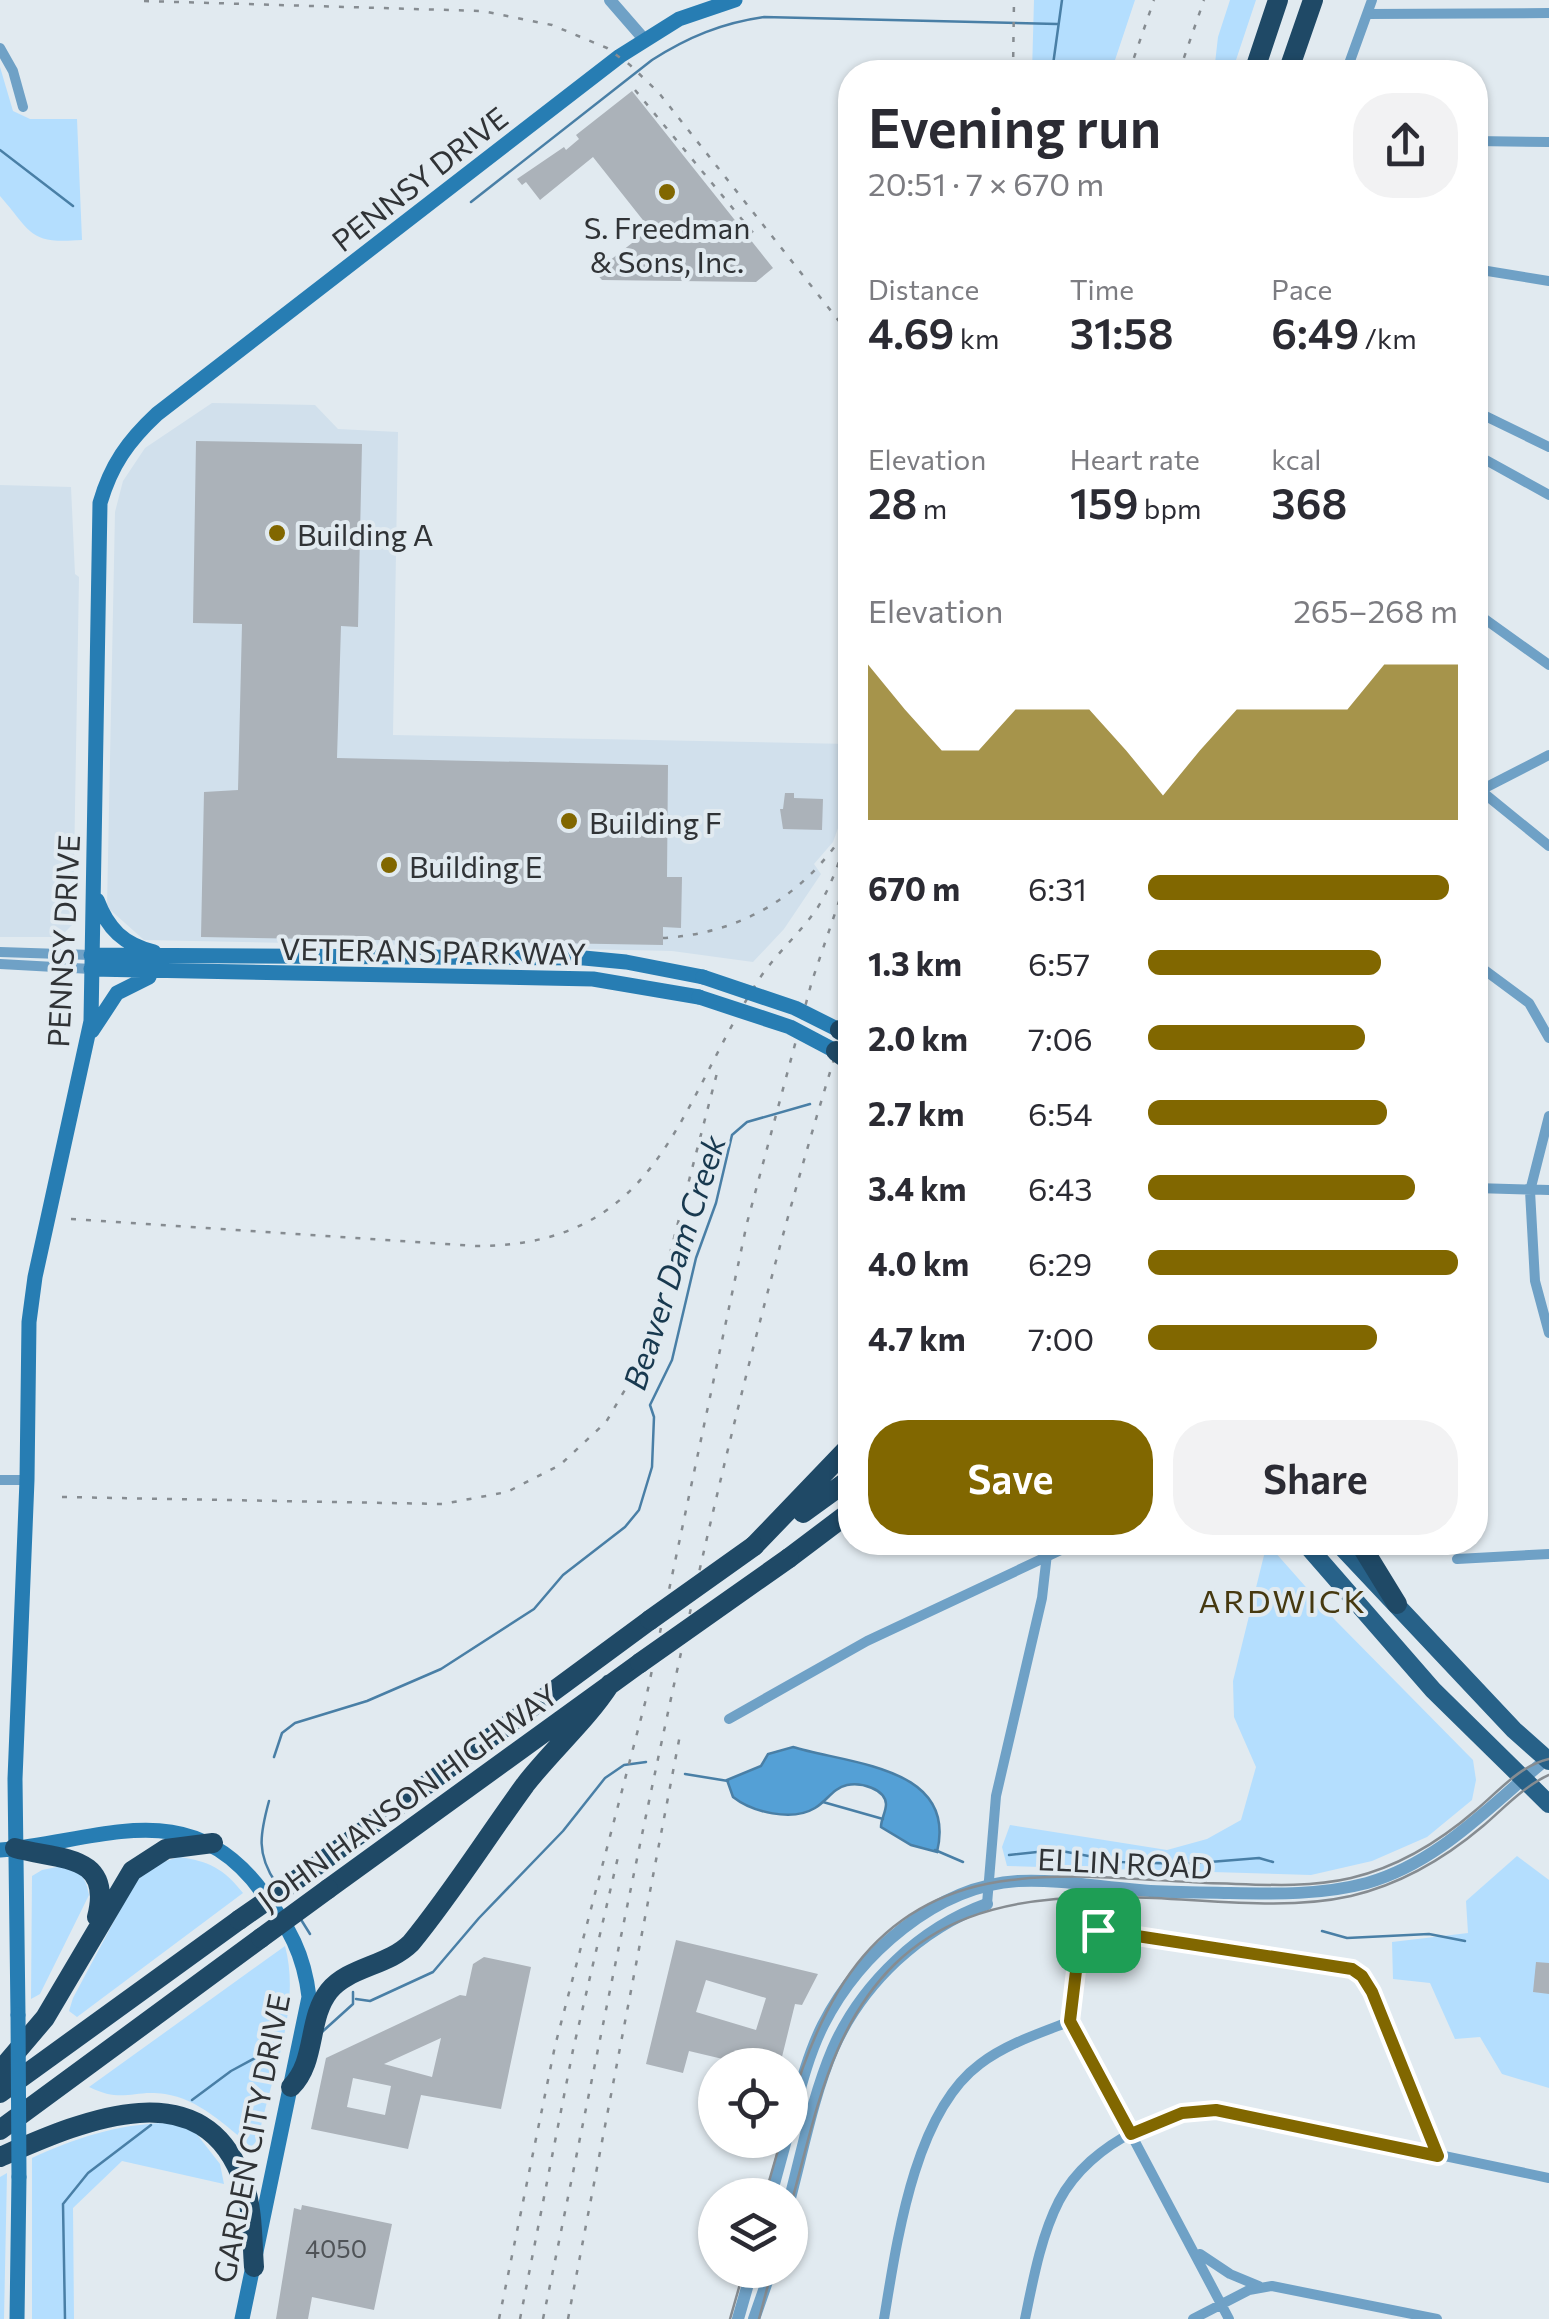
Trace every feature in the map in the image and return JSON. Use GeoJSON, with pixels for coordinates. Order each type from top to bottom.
{"type":"FeatureCollection","features":[{"type":"Feature","properties":{"kind":"highway"},"geometry":{"type":"LineString","coordinates":[[1258,60],[1278,0]]}},
{"type":"Feature","properties":{"kind":"highway"},"geometry":{"type":"LineString","coordinates":[[1292,60],[1314,0]]}},
{"type":"Feature","properties":{"kind":"highway"},"geometry":{"type":"LineString","coordinates":[[754,1546],[838,1458]]}},
{"type":"Feature","properties":{"kind":"highway","name":"JOHN HANSON HIGHWAY"},"geometry":{"type":"LineString","coordinates":[[0,2093],[838,1487]]}},
{"type":"Feature","properties":{"kind":"highway","name":"JOHN HANSON HIGHWAY"},"geometry":{"type":"LineString","coordinates":[[0,2130],[838,1521]]}},
{"type":"Feature","properties":{"kind":"highway"},"geometry":{"type":"LineString","coordinates":[[789,1558],[817,1549],[838,1536]]}},
{"type":"Feature","properties":{"kind":"highway"},"geometry":{"type":"LineString","coordinates":[[1367,1555],[1397,1604]]}},
{"type":"Feature","properties":{"kind":"highway"},"geometry":{"type":"LineString","coordinates":[[291,2087],[303,2075],[322,2002],[331,1988],[390,1960],[411,1943],[527,1783],[592,1712],[610,1684]]}},
{"type":"Feature","properties":{"kind":"highway"},"geometry":{"type":"LineString","coordinates":[[0,2071],[46,2018],[92,1934],[138,1864],[166,1849],[212,1843]]}},
{"type":"Feature","properties":{"kind":"highway"},"geometry":{"type":"LineString","coordinates":[[8,1849],[65,1856],[84,1866],[100,1891],[92,1934]]}},
{"type":"Feature","properties":{"kind":"highway"},"geometry":{"type":"LineString","coordinates":[[0,2157],[110,2115],[151,2112],[188,2120],[221,2144],[242,2179],[248,2197],[254,2267]]}},
{"type":"Feature","properties":{"kind":"main road","name":"PENNSY DRIVE"},"geometry":{"type":"LineString","coordinates":[[17,2319],[18,2015],[15,1897],[8,1849],[27,1480],[31,1302],[90,1035],[100,504],[117,458],[157,414],[643,38],[689,14],[734,0]]}},
{"type":"Feature","properties":{"kind":"main road"},"geometry":{"type":"LineString","coordinates":[[94,892],[108,926],[123,940],[148,951],[197,957]]}},
{"type":"Feature","properties":{"kind":"main road","name":"VETERANS PARKWAY"},"geometry":{"type":"LineString","coordinates":[[91,962],[197,957],[584,958],[704,977],[752,991],[838,1040]]}},
{"type":"Feature","properties":{"kind":"main road","name":"VETERANS PARKWAY"},"geometry":{"type":"LineString","coordinates":[[91,962],[169,972],[593,979],[699,997],[838,1042]]}},
{"type":"Feature","properties":{"kind":"main road"},"geometry":{"type":"LineString","coordinates":[[90,1035],[117,994],[129,984],[169,972]]}},
{"type":"Feature","properties":{"kind":"main road"},"geometry":{"type":"LineString","coordinates":[[1315,1555],[1433,1690],[1549,1804]]}},
{"type":"Feature","properties":{"kind":"main road"},"geometry":{"type":"LineString","coordinates":[[1350,1555],[1514,1730],[1548,1760]]}},
{"type":"Feature","properties":{"kind":"main road"},"geometry":{"type":"LineString","coordinates":[[8,1849],[147,1830],[183,1833],[212,1843]]}},
{"type":"Feature","properties":{"kind":"main road","name":"GARDEN CITY DRIVE"},"geometry":{"type":"LineString","coordinates":[[212,1843],[241,1866],[280,1914],[300,1951],[308,1998],[242,2319]]}},
{"type":"Feature","properties":{"kind":"main road"},"geometry":{"type":"LineString","coordinates":[[0,1877],[15,1897]]}},
{"type":"Feature","properties":{"kind":"street"},"geometry":{"type":"LineString","coordinates":[[610,0],[643,38]]}},
{"type":"Feature","properties":{"kind":"street"},"geometry":{"type":"LineString","coordinates":[[1350,60],[1372,0]]}},
{"type":"Feature","properties":{"kind":"street"},"geometry":{"type":"LineString","coordinates":[[1367,14],[1549,12]]}},
{"type":"Feature","properties":{"kind":"street"},"geometry":{"type":"LineString","coordinates":[[0,48],[14,71],[23,108]]}},
{"type":"Feature","properties":{"kind":"street"},"geometry":{"type":"LineString","coordinates":[[1488,142],[1549,142]]}},
{"type":"Feature","properties":{"kind":"street"},"geometry":{"type":"LineString","coordinates":[[1488,271],[1549,280]]}},
{"type":"Feature","properties":{"kind":"street"},"geometry":{"type":"LineString","coordinates":[[1488,417],[1549,446]]}},
{"type":"Feature","properties":{"kind":"street"},"geometry":{"type":"LineString","coordinates":[[1488,461],[1549,495]]}},
{"type":"Feature","properties":{"kind":"street"},"geometry":{"type":"LineString","coordinates":[[1488,621],[1549,666]]}},
{"type":"Feature","properties":{"kind":"street"},"geometry":{"type":"LineString","coordinates":[[1488,783],[1549,755]]}},
{"type":"Feature","properties":{"kind":"street"},"geometry":{"type":"LineString","coordinates":[[1488,798],[1549,846]]}},
{"type":"Feature","properties":{"kind":"street","name":"VETERANS PARKWAY"},"geometry":{"type":"LineString","coordinates":[[0,952],[91,962]]}},
{"type":"Feature","properties":{"kind":"street","name":"VETERANS PARKWAY"},"geometry":{"type":"LineString","coordinates":[[0,964],[91,962]]}},
{"type":"Feature","properties":{"kind":"street"},"geometry":{"type":"LineString","coordinates":[[1488,972],[1529,1002],[1549,1038]]}},
{"type":"Feature","properties":{"kind":"street"},"geometry":{"type":"LineString","coordinates":[[1549,1116],[1530,1191],[1535,1280],[1549,1333]]}},
{"type":"Feature","properties":{"kind":"street"},"geometry":{"type":"LineString","coordinates":[[1488,1189],[1549,1190]]}},
{"type":"Feature","properties":{"kind":"street"},"geometry":{"type":"LineString","coordinates":[[0,1480],[27,1480]]}},
{"type":"Feature","properties":{"kind":"street"},"geometry":{"type":"LineString","coordinates":[[1456,1559],[1549,1554]]}},
{"type":"Feature","properties":{"kind":"street"},"geometry":{"type":"LineString","coordinates":[[729,1719],[867,1641],[1045,1555]]}},
{"type":"Feature","properties":{"kind":"street"},"geometry":{"type":"LineString","coordinates":[[796,2178],[833,2049],[867,1994],[925,1935],[964,1912],[988,1904],[996,1796],[1042,1598],[1047,1555]]}},
{"type":"Feature","properties":{"kind":"street","name":"ELLIN ROAD"},"geometry":{"type":"LineString","coordinates":[[808,2061],[824,2022],[860,1970],[894,1935],[918,1919],[988,1886],[1056,1882],[1142,1891],[1284,1894],[1346,1888],[1387,1876],[1436,1851],[1548,1760]]}},
{"type":"Feature","properties":{"kind":"street"},"geometry":{"type":"LineString","coordinates":[[1229,2319],[1070,2021],[1075,1968],[1083,1938],[1098,1930],[1119,1931],[1352,1969],[1372,1992],[1438,2156]]}},
{"type":"Feature","properties":{"kind":"street"},"geometry":{"type":"LineString","coordinates":[[884,2319],[919,2157],[941,2105],[982,2062],[1070,2021]]}},
{"type":"Feature","properties":{"kind":"street"},"geometry":{"type":"LineString","coordinates":[[1025,2319],[1058,2203],[1094,2159],[1131,2134],[1182,2113],[1216,2110],[1549,2178]]}},
{"type":"Feature","properties":{"kind":"street"},"geometry":{"type":"LineString","coordinates":[[1194,2249],[1230,2274],[1260,2286],[1437,2319]]}},
{"type":"Feature","properties":{"kind":"street"},"geometry":{"type":"LineString","coordinates":[[1193,2319],[1260,2286]]}},
{"type":"Feature","properties":{"kind":"street"},"geometry":{"type":"LineString","coordinates":[[738,2319],[747,2288]]}},
{"type":"Feature","properties":{"kind":"street"},"geometry":{"type":"LineString","coordinates":[[754,2319],[764,2288]]}},
{"type":"Feature","properties":{"kind":"shaded area"},"geometry":{"type":"Polygon","coordinates":[[[1034,0],[1135,0],[1115,60],[1032,60],[1034,0]]]}},
{"type":"Feature","properties":{"kind":"shaded area"},"geometry":{"type":"Polygon","coordinates":[[[1230,0],[1256,0],[1236,60],[1215,60],[1230,0]]]}},
{"type":"Feature","properties":{"kind":"shaded area"},"geometry":{"type":"Polygon","coordinates":[[[0,67],[13,111],[30,119],[77,119],[82,240],[41,238],[26,228],[0,196],[0,67]]]}},
{"type":"Feature","properties":{"kind":"shaded area"},"geometry":{"type":"Polygon","coordinates":[[[212,403],[315,405],[338,429],[398,432],[393,735],[838,744],[838,828],[833,842],[814,864],[821,874],[784,929],[753,962],[672,951],[144,940],[107,907],[115,512],[123,481],[145,448],[212,403]]]}},
{"type":"Feature","properties":{"kind":"shaded area"},"geometry":{"type":"Polygon","coordinates":[[[0,485],[71,487],[75,574],[79,577],[73,924],[60,937],[0,937],[0,485]]]}},
{"type":"Feature","properties":{"kind":"shaded area"},"geometry":{"type":"Polygon","coordinates":[[[1264,1555],[1278,1555],[1335,1620],[1473,1760],[1476,1780],[1472,1800],[1427,1837],[1372,1861],[1311,1875],[1007,1866],[1002,1847],[1010,1825],[1167,1850],[1207,1839],[1241,1820],[1256,1767],[1234,1717],[1233,1681],[1264,1555]]]}},
{"type":"Feature","properties":{"kind":"shaded area"},"geometry":{"type":"Polygon","coordinates":[[[1517,1856],[1549,1880],[1549,2088],[1502,2074],[1480,2037],[1455,2039],[1430,1983],[1393,1979],[1392,1942],[1468,1933],[1466,1901],[1517,1856]]]}},
{"type":"Feature","properties":{"kind":"shaded area"},"geometry":{"type":"Polygon","coordinates":[[[179,1857],[215,1868],[243,1893],[77,2017],[69,2011],[73,1998],[136,1880],[150,1866],[179,1857]]]}},
{"type":"Feature","properties":{"kind":"shaded area"},"geometry":{"type":"Polygon","coordinates":[[[62,1866],[81,1876],[89,1895],[40,1994],[31,1999],[32,1876],[62,1866]]]}},
{"type":"Feature","properties":{"kind":"shaded area"},"geometry":{"type":"Polygon","coordinates":[[[285,1946],[290,1994],[287,2019],[258,2140],[251,2147],[189,2101],[154,2093],[111,2095],[89,2087],[285,1946]]]}},
{"type":"Feature","properties":{"kind":"shaded area"},"geometry":{"type":"Polygon","coordinates":[[[166,2123],[192,2128],[220,2164],[224,2184],[122,2161],[73,2208],[74,2319],[32,2319],[32,2158],[97,2133],[166,2123]]]}},
{"type":"Feature","properties":{"kind":"shaded area"},"geometry":{"type":"Polygon","coordinates":[[[7,2173],[4,2319],[0,2319],[0,2177],[7,2173]]]}},
{"type":"Feature","properties":{"kind":"water"},"geometry":{"type":"Polygon","coordinates":[[[793,1747],[868,1765],[915,1785],[931,1802],[939,1823],[937,1852],[911,1845],[881,1827],[885,1799],[865,1786],[842,1787],[815,1808],[784,1815],[761,1811],[733,1797],[727,1780],[761,1766],[768,1754],[793,1747]]]}},
{"type":"Feature","properties":{"kind":"building","name":"S. Freedman & Sons, Inc."},"geometry":{"type":"Polygon","coordinates":[[[632,91],[773,268],[756,282],[602,280],[595,272],[650,229],[593,157],[540,200],[526,182],[522,185],[517,179],[564,147],[566,150],[579,139],[576,135],[632,91]]]}},
{"type":"Feature","properties":{"kind":"building"},"geometry":{"type":"Polygon","coordinates":[[[196,441],[362,444],[358,627],[341,626],[337,758],[668,765],[667,877],[682,877],[681,928],[663,927],[663,945],[201,937],[204,792],[238,790],[242,624],[193,623],[196,441]]]}},
{"type":"Feature","properties":{"kind":"building"},"geometry":{"type":"Polygon","coordinates":[[[785,793],[794,793],[794,798],[823,799],[822,830],[783,829],[780,809],[785,793]]]}},
{"type":"Feature","properties":{"kind":"building"},"geometry":{"type":"Polygon","coordinates":[[[676,1940],[818,1974],[802,2005],[795,2004],[784,2048],[698,2048],[698,2053],[689,2051],[683,2073],[646,2064],[676,1940]],[[706,1980],[696,2012],[756,2030],[766,1998],[706,1980]]]}},
{"type":"Feature","properties":{"kind":"building"},"geometry":{"type":"Polygon","coordinates":[[[484,1957],[531,1967],[501,2109],[421,2095],[408,2149],[311,2129],[326,2058],[460,1995],[466,1996],[473,1964],[484,1957]],[[441,2038],[384,2064],[432,2077],[441,2038]],[[353,2078],[347,2107],[385,2115],[391,2086],[353,2078]]]}},
{"type":"Feature","properties":{"kind":"building"},"geometry":{"type":"Polygon","coordinates":[[[1536,1962],[1549,1963],[1549,1994],[1533,1992],[1536,1962]]]}},
{"type":"Feature","properties":{"kind":"building"},"geometry":{"type":"Polygon","coordinates":[[[302,2205],[392,2224],[374,2310],[312,2297],[308,2319],[276,2319],[294,2208],[301,2210],[302,2205]]]}},
{"type":"Feature","properties":{"kind":"waterway","name":"Beaver Dam Creek"},"geometry":{"type":"LineString","coordinates":[[1054,60],[1062,0]]}},
{"type":"Feature","properties":{"kind":"waterway"},"geometry":{"type":"LineString","coordinates":[[471,202],[652,60],[720,27],[764,17],[1057,24]]}},
{"type":"Feature","properties":{"kind":"waterway"},"geometry":{"type":"LineString","coordinates":[[0,150],[73,206]]}},
{"type":"Feature","properties":{"kind":"waterway","name":"Beaver Dam Creek"},"geometry":{"type":"LineString","coordinates":[[274,1757],[282,1733],[295,1723],[367,1701],[441,1669],[534,1609],[563,1575],[625,1527],[639,1510],[652,1467],[654,1417],[650,1405],[672,1360],[696,1258],[716,1203],[732,1135],[747,1122],[810,1104]]}},
{"type":"Feature","properties":{"kind":"waterway"},"geometry":{"type":"LineString","coordinates":[[356,1999],[370,2001],[433,1972],[563,1831],[605,1778],[624,1765],[646,1762]]}},
{"type":"Feature","properties":{"kind":"waterway"},"geometry":{"type":"LineString","coordinates":[[685,1774],[728,1781]]}},
{"type":"Feature","properties":{"kind":"waterway","name":"Beaver Dam Creek"},"geometry":{"type":"LineString","coordinates":[[269,1801],[262,1844],[265,1863],[276,1883]]}},
{"type":"Feature","properties":{"kind":"waterway"},"geometry":{"type":"LineString","coordinates":[[823,1802],[883,1819]]}},
{"type":"Feature","properties":{"kind":"waterway"},"geometry":{"type":"LineString","coordinates":[[935,1850],[963,1862]]}},
{"type":"Feature","properties":{"kind":"waterway"},"geometry":{"type":"LineString","coordinates":[[1009,1855],[1056,1850],[1121,1862],[1185,1864],[1259,1858],[1273,1862]]}},
{"type":"Feature","properties":{"kind":"waterway","name":"Beaver Dam Creek"},"geometry":{"type":"LineString","coordinates":[[300,1918],[310,1934]]}},
{"type":"Feature","properties":{"kind":"waterway"},"geometry":{"type":"LineString","coordinates":[[1322,1931],[1347,1938],[1429,1934],[1465,1941]]}},
{"type":"Feature","properties":{"kind":"waterway","name":"Beaver Dam Creek"},"geometry":{"type":"LineString","coordinates":[[322,2032],[353,2004],[353,1992]]}},
{"type":"Feature","properties":{"kind":"waterway","name":"Beaver Dam Creek"},"geometry":{"type":"LineString","coordinates":[[192,2100],[231,2071],[270,2050]]}},
{"type":"Feature","properties":{"kind":"waterway","name":"Beaver Dam Creek"},"geometry":{"type":"LineString","coordinates":[[65,2319],[63,2204],[88,2173],[151,2125]]}},
{"type":"Feature","properties":{"kind":"tram line"},"geometry":{"type":"LineString","coordinates":[[808,2056],[840,1989],[863,1956],[892,1928],[925,1906],[965,1889],[1011,1880],[1060,1877],[1279,1885],[1351,1878],[1385,1867],[1433,1843],[1519,1773],[1549,1759]]}},
{"type":"Feature","properties":{"kind":"tram line"},"geometry":{"type":"LineString","coordinates":[[798,2178],[830,2068],[864,2001],[895,1964],[930,1937],[968,1918],[1010,1905],[1056,1899],[1154,1898],[1278,1904],[1351,1896],[1388,1885],[1438,1859],[1549,1775]]}},
{"type":"Feature","properties":{"kind":"tram line"},"geometry":{"type":"LineString","coordinates":[[770,2178],[776,2158]]}},
{"type":"Feature","properties":{"kind":"tram line"},"geometry":{"type":"LineString","coordinates":[[730,2319],[739,2288]]}},
{"type":"Feature","properties":{"kind":"tram line"},"geometry":{"type":"LineString","coordinates":[[759,2319],[767,2288]]}},
{"type":"Feature","properties":{"kind":"railway"},"geometry":{"type":"LineString","coordinates":[[1013,60],[1014,0]]}},
{"type":"Feature","properties":{"kind":"railway"},"geometry":{"type":"LineString","coordinates":[[1133,60],[1154,0]]}},
{"type":"Feature","properties":{"kind":"railway"},"geometry":{"type":"LineString","coordinates":[[1183,60],[1204,0]]}},
{"type":"Feature","properties":{"kind":"railway"},"geometry":{"type":"LineString","coordinates":[[144,1],[482,11],[552,25],[607,48],[659,93],[838,320]]}},
{"type":"Feature","properties":{"kind":"railway"},"geometry":{"type":"LineString","coordinates":[[635,90],[759,240]]}},
{"type":"Feature","properties":{"kind":"railway"},"geometry":{"type":"LineString","coordinates":[[663,938],[715,930],[762,911],[803,881],[838,842]]}},
{"type":"Feature","properties":{"kind":"railway"},"geometry":{"type":"LineString","coordinates":[[71,1219],[476,1246],[537,1240],[585,1223],[623,1197],[654,1163],[756,984],[818,907],[838,862]]}},
{"type":"Feature","properties":{"kind":"railway"},"geometry":{"type":"LineString","coordinates":[[499,2319],[555,2046],[645,1703],[747,1223],[812,981],[838,904]]}},
{"type":"Feature","properties":{"kind":"railway"},"geometry":{"type":"LineString","coordinates":[[543,2319],[644,1824],[717,1495],[757,1331],[838,1047]]}},
{"type":"Feature","properties":{"kind":"railway"},"geometry":{"type":"LineString","coordinates":[[62,1497],[443,1504],[507,1492],[560,1465],[606,1422],[642,1361],[717,1073]]}},
{"type":"Feature","properties":{"kind":"railway"},"geometry":{"type":"LineString","coordinates":[[568,2319],[680,1735]]}},
{"type":"Feature","properties":{"kind":"railway"},"geometry":{"type":"LineString","coordinates":[[520,2319],[573,2050],[618,1857]]}},
{"type":"Feature","properties":{"kind":"place","name":"S. Freedman & Sons, Inc."},"geometry":{"type":"Point","coordinates":[667,192]}},
{"type":"Feature","properties":{"kind":"place","name":"Building A"},"geometry":{"type":"Point","coordinates":[277,533]}},
{"type":"Feature","properties":{"kind":"place","name":"Building F"},"geometry":{"type":"Point","coordinates":[569,821]}},
{"type":"Feature","properties":{"kind":"place","name":"Building E"},"geometry":{"type":"Point","coordinates":[389,865]}},
{"type":"Feature","properties":{"kind":"district","name":"ARDWICK"},"geometry":{"type":"Point","coordinates":[1283,1600]}},
{"type":"Feature","properties":{"kind":"route"},"geometry":{"type":"LineString","coordinates":[[1098,1930],[1352,1969],[1372,1992],[1438,2156],[1216,2110],[1182,2113],[1131,2134],[1070,2021],[1079,1946],[1090,1932],[1098,1930]]}}]}
